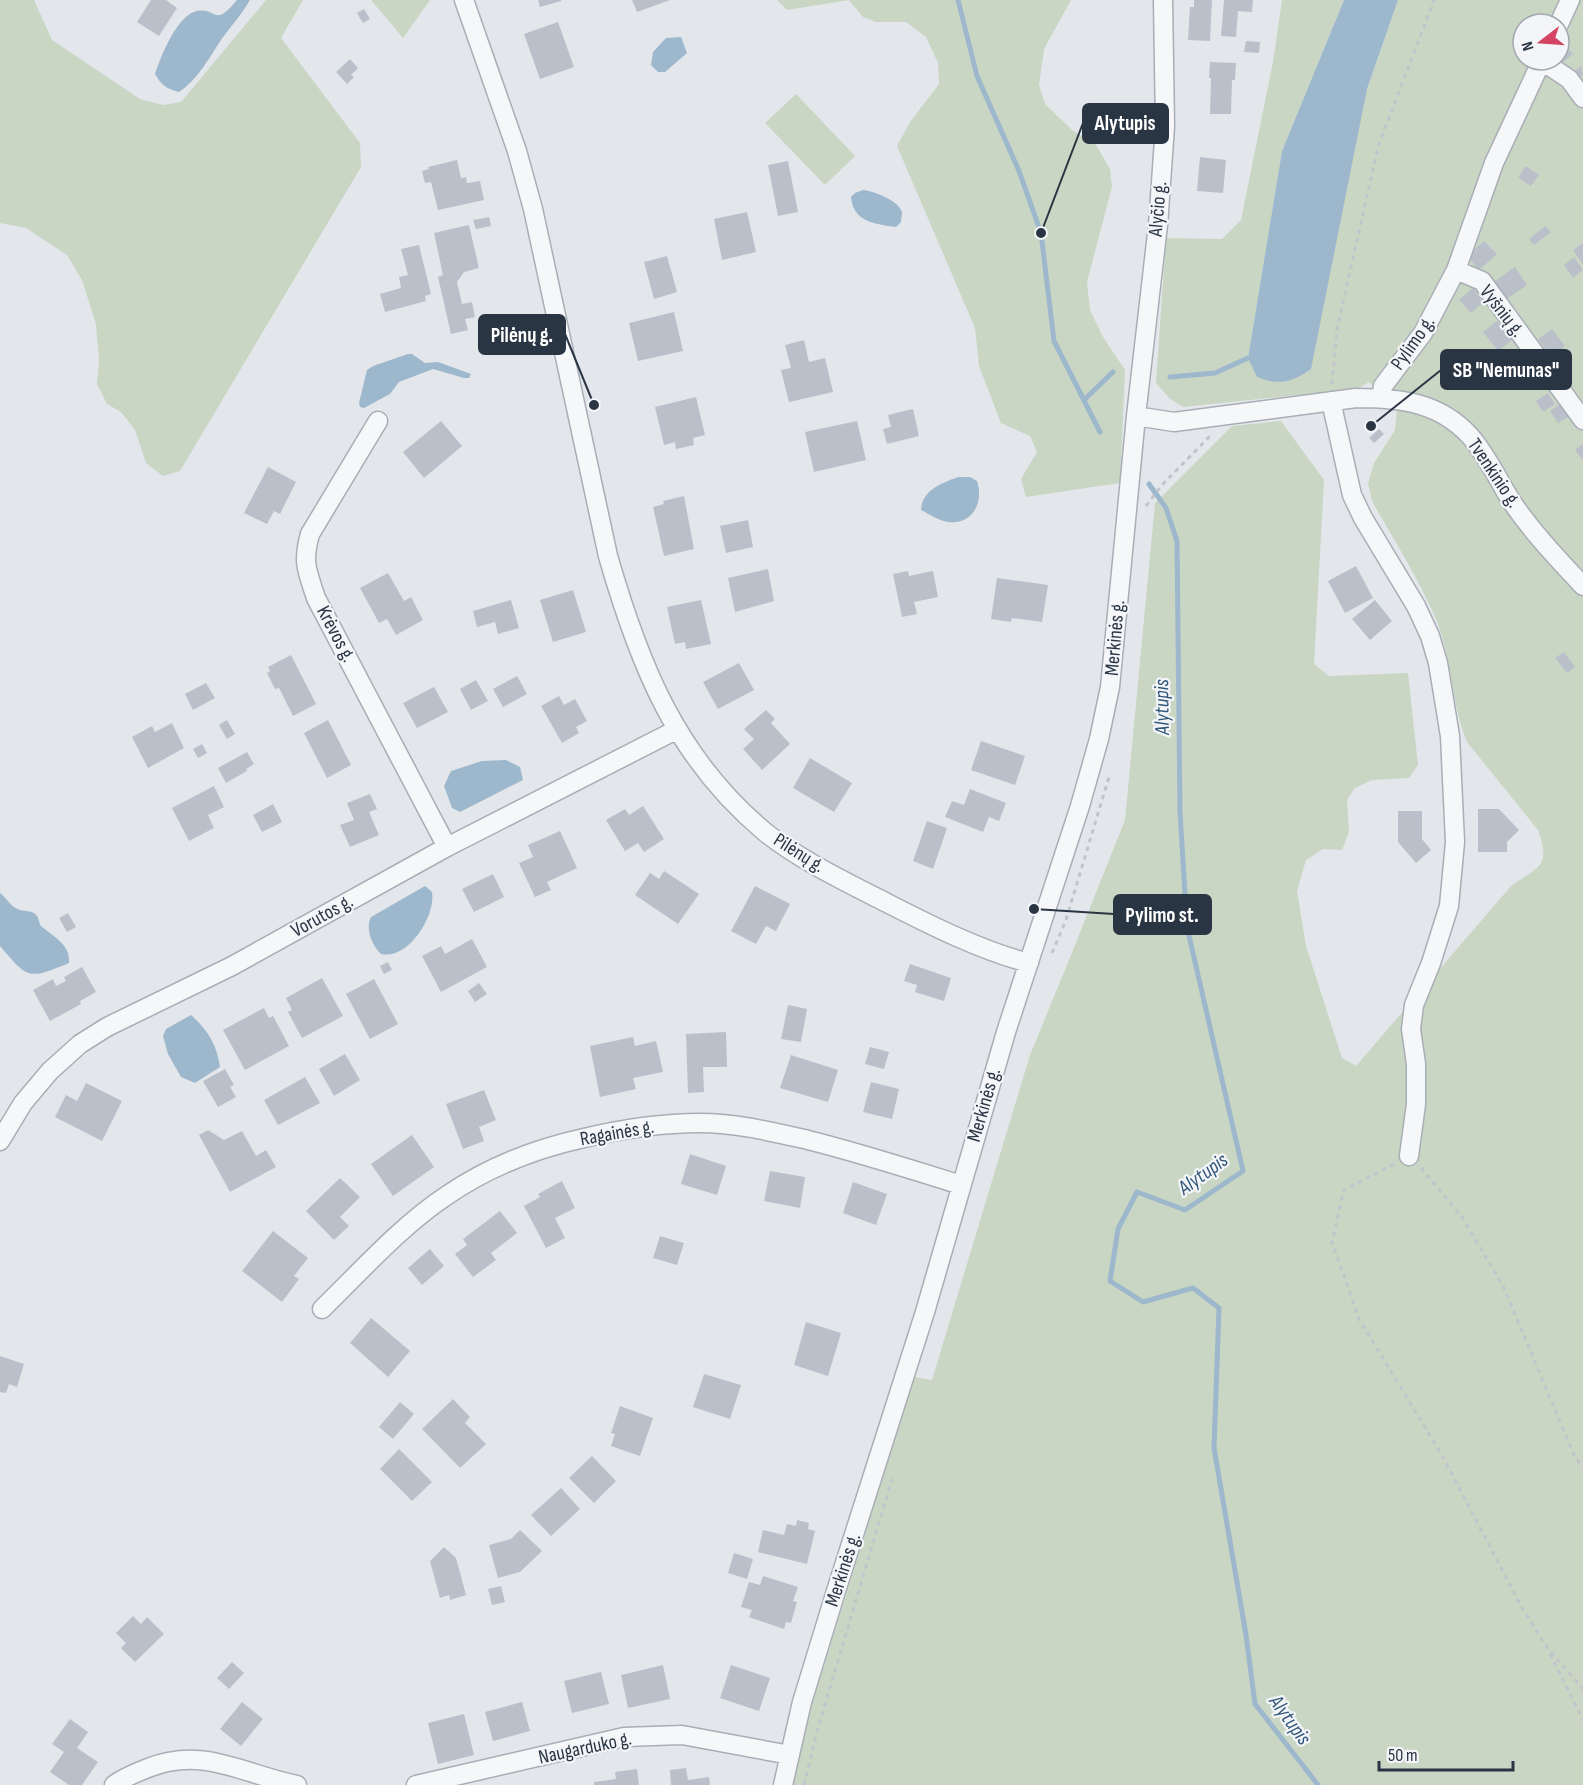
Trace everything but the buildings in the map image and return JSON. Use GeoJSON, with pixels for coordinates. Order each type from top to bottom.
{"type":"FeatureCollection","features":[{"type":"Feature","properties":{"kind":"street","name":"Pilėnų g."},"geometry":{"type":"LineString","coordinates":[[464,0],[516,151],[533,209],[608,556],[646,670],[676,730],[713,781],[766,833],[859,889],[921,920],[1011,958],[1029,963]]}},
{"type":"Feature","properties":{"kind":"street","name":"Alyčio g."},"geometry":{"type":"LineString","coordinates":[[1136,416],[1158,225],[1165,126],[1163,0]]}},
{"type":"Feature","properties":{"kind":"street","name":"Pylimo g."},"geometry":{"type":"LineString","coordinates":[[1381,398],[1383,386],[1423,333],[1456,270],[1494,163],[1536,72]]}},
{"type":"Feature","properties":{"kind":"street"},"geometry":{"type":"LineString","coordinates":[[1559,72],[1569,79],[1583,98]]}},
{"type":"Feature","properties":{"kind":"street","name":"Vyšnių g."},"geometry":{"type":"LineString","coordinates":[[1456,270],[1482,281],[1583,420]]}},
{"type":"Feature","properties":{"kind":"street"},"geometry":{"type":"LineString","coordinates":[[1136,416],[1174,422],[1331,401],[1381,398]]}},
{"type":"Feature","properties":{"kind":"street","name":"Tvenkinio g."},"geometry":{"type":"LineString","coordinates":[[1381,398],[1432,408],[1453,420],[1471,437],[1533,530],[1583,586]]}},
{"type":"Feature","properties":{"kind":"street"},"geometry":{"type":"LineString","coordinates":[[1331,401],[1352,495],[1431,636],[1438,663],[1450,736],[1455,842],[1449,906],[1431,963],[1414,1005],[1411,1029],[1416,1064],[1416,1104],[1409,1156]]}},
{"type":"Feature","properties":{"kind":"street","name":"Merkinės g."},"geometry":{"type":"LineString","coordinates":[[783,1785],[806,1691],[925,1312],[1006,1032],[1093,762],[1110,687],[1136,416]]}},
{"type":"Feature","properties":{"kind":"street","name":"Krėvos g."},"geometry":{"type":"LineString","coordinates":[[378,421],[310,534],[305,553],[307,571],[316,598],[447,847]]}},
{"type":"Feature","properties":{"kind":"street","name":"Vorutos g."},"geometry":{"type":"LineString","coordinates":[[0,1142],[23,1103],[50,1071],[80,1044],[107,1027],[232,966],[447,847],[676,730]]}},
{"type":"Feature","properties":{"kind":"street","name":"Ragainės g."},"geometry":{"type":"LineString","coordinates":[[322,1309],[420,1216],[475,1178],[502,1163],[539,1150],[621,1130],[669,1124],[702,1123],[735,1126],[781,1134],[846,1150],[961,1185]]}},
{"type":"Feature","properties":{"kind":"street","name":"Naugarduko g."},"geometry":{"type":"LineString","coordinates":[[416,1785],[624,1737],[682,1736],[790,1755]]}},
{"type":"Feature","properties":{"kind":"street"},"geometry":{"type":"LineString","coordinates":[[114,1785],[135,1773],[161,1763],[191,1758],[227,1764],[268,1779],[297,1785]]}},
{"type":"Feature","properties":{"kind":"path"},"geometry":{"type":"LineString","coordinates":[[1331,401],[1337,329],[1378,147],[1434,0]]}},
{"type":"Feature","properties":{"kind":"path"},"geometry":{"type":"LineString","coordinates":[[1147,504],[1162,485],[1230,416]]}},
{"type":"Feature","properties":{"kind":"path"},"geometry":{"type":"LineString","coordinates":[[1583,1468],[1574,1455],[1503,1288],[1462,1217],[1409,1156],[1344,1190],[1332,1242],[1359,1319],[1443,1457],[1522,1608],[1548,1648],[1583,1720]]}},
{"type":"Feature","properties":{"kind":"path"},"geometry":{"type":"LineString","coordinates":[[1548,1648],[1583,1689]]}},
{"type":"Feature","properties":{"kind":"green space"},"geometry":{"type":"Polygon","coordinates":[[[0,0],[34,0],[52,40],[140,99],[163,105],[181,102],[266,0],[303,0],[281,38],[360,143],[361,167],[180,471],[163,476],[146,463],[135,430],[121,412],[107,404],[97,384],[99,360],[96,324],[82,280],[67,255],[26,228],[0,223],[0,0]]]}},
{"type":"Feature","properties":{"kind":"green space"},"geometry":{"type":"Polygon","coordinates":[[[371,0],[430,0],[403,38],[371,0]]]}},
{"type":"Feature","properties":{"kind":"green space"},"geometry":{"type":"Polygon","coordinates":[[[777,0],[849,0],[787,10],[777,0]]]}},
{"type":"Feature","properties":{"kind":"green space"},"geometry":{"type":"Polygon","coordinates":[[[849,0],[1071,0],[1044,49],[1039,85],[1045,104],[1072,130],[1096,145],[1110,169],[1112,187],[1087,282],[1090,310],[1103,337],[1125,370],[1120,483],[1026,497],[1021,479],[1037,452],[1030,436],[1001,423],[979,366],[975,328],[897,146],[910,122],[939,84],[938,63],[926,37],[906,22],[876,22],[863,17],[849,0]]]}},
{"type":"Feature","properties":{"kind":"green space"},"geometry":{"type":"Polygon","coordinates":[[[1282,0],[1344,0],[1282,151],[1248,358],[1367,89],[1398,0],[1583,0],[1583,1785],[791,1785],[801,1739],[914,1377],[932,1380],[1030,1055],[1125,820],[1155,503],[1232,426],[1281,421],[1324,480],[1314,664],[1329,676],[1408,673],[1418,765],[1409,778],[1372,780],[1355,788],[1347,800],[1349,832],[1342,850],[1323,849],[1306,860],[1297,891],[1306,946],[1342,1058],[1356,1066],[1512,885],[1536,869],[1543,858],[1542,842],[1538,830],[1467,742],[1437,622],[1415,576],[1372,501],[1368,483],[1374,463],[1395,430],[1397,409],[1369,382],[1357,389],[1183,407],[1169,398],[1156,383],[1166,238],[1222,239],[1241,220],[1273,62],[1282,0]]]}},
{"type":"Feature","properties":{"kind":"green space"},"geometry":{"type":"Polygon","coordinates":[[[796,94],[855,156],[825,185],[765,123],[796,94]]]}},
{"type":"Feature","properties":{"kind":"water"},"geometry":{"type":"Polygon","coordinates":[[[237,0],[250,0],[197,76],[179,92],[162,84],[155,74],[171,37],[183,20],[197,11],[219,15],[237,0]]]}},
{"type":"Feature","properties":{"kind":"water"},"geometry":{"type":"Polygon","coordinates":[[[1344,0],[1398,0],[1367,89],[1311,369],[1292,380],[1279,382],[1265,380],[1257,377],[1248,358],[1282,151],[1344,0]]]}},
{"type":"Feature","properties":{"kind":"water"},"geometry":{"type":"Polygon","coordinates":[[[681,37],[687,53],[665,72],[658,72],[651,65],[653,52],[666,38],[681,37]]]}},
{"type":"Feature","properties":{"kind":"water"},"geometry":{"type":"Polygon","coordinates":[[[863,190],[873,192],[896,204],[902,212],[901,222],[896,227],[873,223],[861,217],[856,212],[851,197],[863,190]]]}},
{"type":"Feature","properties":{"kind":"water"},"geometry":{"type":"Polygon","coordinates":[[[412,354],[425,363],[438,362],[471,374],[469,378],[464,378],[433,369],[399,382],[390,394],[364,408],[360,407],[367,370],[412,354]]]}},
{"type":"Feature","properties":{"kind":"water"},"geometry":{"type":"Polygon","coordinates":[[[958,477],[970,477],[977,481],[979,497],[975,511],[970,516],[957,522],[948,522],[921,510],[922,503],[929,492],[958,477]]]}},
{"type":"Feature","properties":{"kind":"water"},"geometry":{"type":"Polygon","coordinates":[[[506,760],[520,767],[523,780],[460,812],[452,808],[444,786],[451,771],[482,761],[506,760]]]}},
{"type":"Feature","properties":{"kind":"water"},"geometry":{"type":"Polygon","coordinates":[[[425,886],[432,892],[432,902],[425,924],[410,943],[401,950],[391,954],[381,954],[370,937],[371,917],[425,886]]]}},
{"type":"Feature","properties":{"kind":"water"},"geometry":{"type":"Polygon","coordinates":[[[0,893],[14,907],[36,915],[40,925],[64,946],[69,956],[69,963],[37,974],[23,970],[17,965],[0,946],[0,893]]]}},
{"type":"Feature","properties":{"kind":"water"},"geometry":{"type":"Polygon","coordinates":[[[191,1015],[211,1038],[220,1067],[195,1083],[181,1077],[168,1054],[163,1036],[166,1029],[191,1015]]]}},
{"type":"Feature","properties":{"kind":"waterway","name":"Alytupis"},"geometry":{"type":"LineString","coordinates":[[958,0],[977,76],[1019,171],[1041,233],[1054,341],[1100,432]]}},
{"type":"Feature","properties":{"kind":"waterway"},"geometry":{"type":"LineString","coordinates":[[1170,377],[1215,373],[1248,358]]}},
{"type":"Feature","properties":{"kind":"waterway"},"geometry":{"type":"LineString","coordinates":[[1084,400],[1113,372]]}},
{"type":"Feature","properties":{"kind":"waterway","name":"Alytupis"},"geometry":{"type":"LineString","coordinates":[[1149,484],[1166,508],[1177,541],[1180,812],[1187,927],[1243,1171],[1185,1210],[1137,1192],[1118,1229],[1110,1281],[1143,1302],[1193,1288],[1219,1308],[1214,1448],[1246,1635],[1255,1704],[1318,1785]]}},
{"type":"Feature","properties":{"kind":"place","name":"Alytupis"},"geometry":{"type":"Point","coordinates":[1041,233]}},
{"type":"Feature","properties":{"kind":"place","name":"Pilėnų g."},"geometry":{"type":"Point","coordinates":[594,405]}},
{"type":"Feature","properties":{"kind":"place","name":"SB \"Nemunas\""},"geometry":{"type":"Point","coordinates":[1371,426]}},
{"type":"Feature","properties":{"kind":"place","name":"Pylimo st."},"geometry":{"type":"Point","coordinates":[1034,909]}}]}
